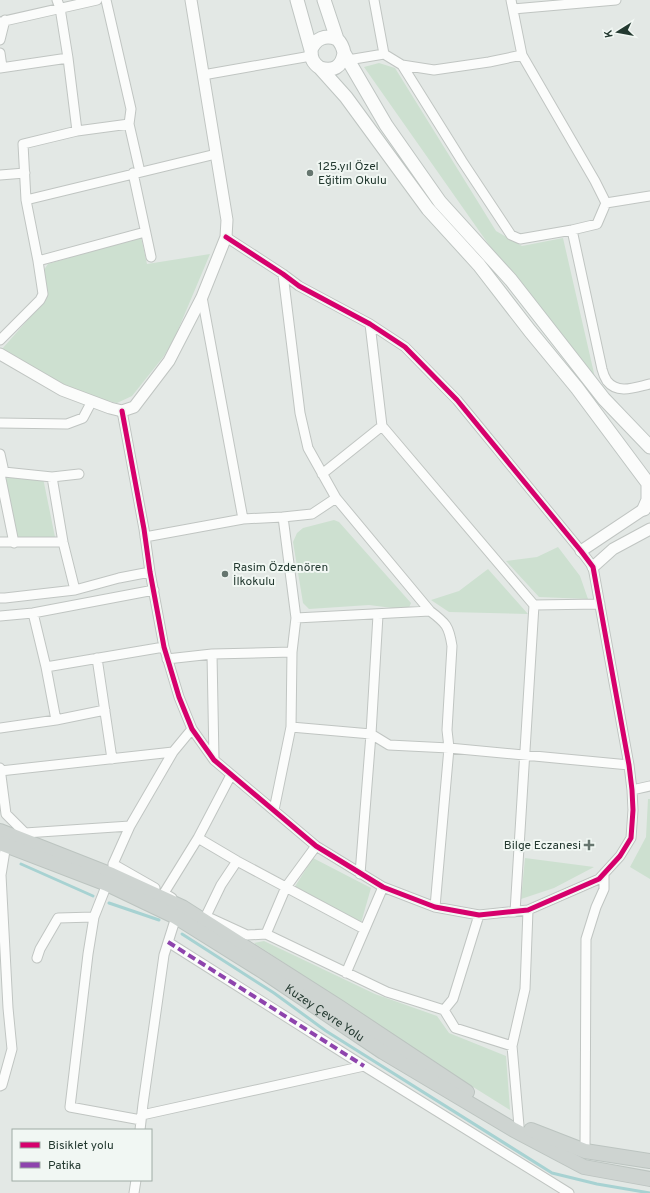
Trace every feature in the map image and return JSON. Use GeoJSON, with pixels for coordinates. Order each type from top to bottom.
{"type":"FeatureCollection","features":[{"type":"Feature","properties":{"kind":"main road"},"geometry":{"type":"LineString","coordinates":[[297,0],[315,65],[325,70],[331,70],[341,64],[346,57]]}},
{"type":"Feature","properties":{"kind":"main road"},"geometry":{"type":"LineString","coordinates":[[324,0],[336,39]]}},
{"type":"Feature","properties":{"kind":"main road"},"geometry":{"type":"LineString","coordinates":[[311,53],[316,41],[320,38],[331,37],[341,43],[346,57],[386,125],[440,202],[511,280],[604,399],[650,447]]}},
{"type":"Feature","properties":{"kind":"main road"},"geometry":{"type":"LineString","coordinates":[[320,68],[346,97],[428,208],[479,265],[530,331],[577,388],[649,485],[647,507]]}},
{"type":"Feature","properties":{"kind":"main road","name":"Kuzey Çevre Yolu"},"geometry":{"type":"LineString","coordinates":[[3,838],[111,874],[182,907],[339,1007],[519,1126],[585,1151],[650,1161]]}},
{"type":"Feature","properties":{"kind":"main road","name":"Kuzey Çevre Yolu"},"geometry":{"type":"LineString","coordinates":[[111,874],[264,972],[383,1052],[514,1130],[584,1167],[650,1179]]}},
{"type":"Feature","properties":{"kind":"street"},"geometry":{"type":"LineString","coordinates":[[0,40],[2,21],[58,4],[97,0]]}},
{"type":"Feature","properties":{"kind":"street"},"geometry":{"type":"LineString","coordinates":[[106,0],[131,108],[129,124],[145,232],[151,257]]}},
{"type":"Feature","properties":{"kind":"street"},"geometry":{"type":"LineString","coordinates":[[0,354],[62,390],[122,412],[134,407],[169,361],[202,297],[226,237],[227,220],[191,0]]}},
{"type":"Feature","properties":{"kind":"street"},"geometry":{"type":"LineString","coordinates":[[374,0],[384,54]]}},
{"type":"Feature","properties":{"kind":"street"},"geometry":{"type":"LineString","coordinates":[[402,65],[462,161],[511,235],[520,239],[597,224],[606,203],[595,181],[522,55],[512,5],[616,0]]}},
{"type":"Feature","properties":{"kind":"street"},"geometry":{"type":"LineString","coordinates":[[58,4],[68,58],[77,131]]}},
{"type":"Feature","properties":{"kind":"street"},"geometry":{"type":"LineString","coordinates":[[0,53],[1,68],[68,58]]}},
{"type":"Feature","properties":{"kind":"street"},"geometry":{"type":"LineString","coordinates":[[203,75],[311,53]]}},
{"type":"Feature","properties":{"kind":"street"},"geometry":{"type":"LineString","coordinates":[[346,57],[384,54],[402,65],[434,70],[489,62],[522,55]]}},
{"type":"Feature","properties":{"kind":"street"},"geometry":{"type":"LineString","coordinates":[[0,340],[40,300],[43,294],[26,200],[23,144],[77,131],[129,124]]}},
{"type":"Feature","properties":{"kind":"street"},"geometry":{"type":"LineString","coordinates":[[26,200],[216,154]]}},
{"type":"Feature","properties":{"kind":"street"},"geometry":{"type":"LineString","coordinates":[[0,175],[25,173]]}},
{"type":"Feature","properties":{"kind":"street"},"geometry":{"type":"LineString","coordinates":[[606,203],[650,196]]}},
{"type":"Feature","properties":{"kind":"street"},"geometry":{"type":"LineString","coordinates":[[572,230],[602,369],[607,381],[614,387],[624,390],[650,384]]}},
{"type":"Feature","properties":{"kind":"street"},"geometry":{"type":"LineString","coordinates":[[38,261],[145,232]]}},
{"type":"Feature","properties":{"kind":"street"},"geometry":{"type":"LineString","coordinates":[[122,412],[164,647],[179,697],[192,729],[214,760],[316,846],[383,887],[435,908],[479,915],[528,910],[599,879],[604,874],[620,856],[631,838],[633,810],[629,765],[593,567],[582,551],[457,400],[405,347],[370,324],[299,286],[226,237]]}},
{"type":"Feature","properties":{"kind":"street"},"geometry":{"type":"LineString","coordinates":[[283,274],[300,413],[308,448],[336,498],[430,611],[444,621],[450,634],[452,646],[447,730],[449,748],[435,908]]}},
{"type":"Feature","properties":{"kind":"street"},"geometry":{"type":"LineString","coordinates":[[286,298],[299,286]]}},
{"type":"Feature","properties":{"kind":"street"},"geometry":{"type":"LineString","coordinates":[[202,297],[243,519]]}},
{"type":"Feature","properties":{"kind":"street"},"geometry":{"type":"LineString","coordinates":[[370,324],[382,426],[534,605],[514,912]]}},
{"type":"Feature","properties":{"kind":"street"},"geometry":{"type":"LineString","coordinates":[[0,423],[67,424],[83,418],[92,401]]}},
{"type":"Feature","properties":{"kind":"street"},"geometry":{"type":"LineString","coordinates":[[322,474],[382,426]]}},
{"type":"Feature","properties":{"kind":"street"},"geometry":{"type":"LineString","coordinates":[[0,454],[4,472]]}},
{"type":"Feature","properties":{"kind":"street"},"geometry":{"type":"LineString","coordinates":[[14,543],[0,474],[4,472],[52,477],[79,474]]}},
{"type":"Feature","properties":{"kind":"street"},"geometry":{"type":"LineString","coordinates":[[52,477],[63,542],[75,590]]}},
{"type":"Feature","properties":{"kind":"street"},"geometry":{"type":"LineString","coordinates":[[145,537],[243,519],[283,518],[312,514],[336,498]]}},
{"type":"Feature","properties":{"kind":"street"},"geometry":{"type":"LineString","coordinates":[[582,551],[647,507]]}},
{"type":"Feature","properties":{"kind":"street"},"geometry":{"type":"LineString","coordinates":[[274,810],[291,727],[292,652],[296,618],[283,518]]}},
{"type":"Feature","properties":{"kind":"street"},"geometry":{"type":"LineString","coordinates":[[593,567],[613,549],[650,529]]}},
{"type":"Feature","properties":{"kind":"street"},"geometry":{"type":"LineString","coordinates":[[0,542],[63,542]]}},
{"type":"Feature","properties":{"kind":"street"},"geometry":{"type":"LineString","coordinates":[[0,598],[75,590],[119,578],[150,572]]}},
{"type":"Feature","properties":{"kind":"street"},"geometry":{"type":"LineString","coordinates":[[0,616],[33,613],[154,590]]}},
{"type":"Feature","properties":{"kind":"street"},"geometry":{"type":"LineString","coordinates":[[534,605],[600,604]]}},
{"type":"Feature","properties":{"kind":"street"},"geometry":{"type":"LineString","coordinates":[[296,618],[378,615],[430,611]]}},
{"type":"Feature","properties":{"kind":"street"},"geometry":{"type":"LineString","coordinates":[[33,613],[46,667],[56,720]]}},
{"type":"Feature","properties":{"kind":"street"},"geometry":{"type":"LineString","coordinates":[[360,874],[371,734],[378,615]]}},
{"type":"Feature","properties":{"kind":"street"},"geometry":{"type":"LineString","coordinates":[[46,667],[164,647]]}},
{"type":"Feature","properties":{"kind":"street"},"geometry":{"type":"LineString","coordinates":[[167,658],[212,654],[292,652]]}},
{"type":"Feature","properties":{"kind":"street"},"geometry":{"type":"LineString","coordinates":[[212,654],[214,760]]}},
{"type":"Feature","properties":{"kind":"street"},"geometry":{"type":"LineString","coordinates":[[97,658],[112,759]]}},
{"type":"Feature","properties":{"kind":"street"},"geometry":{"type":"LineString","coordinates":[[0,728],[56,720],[105,710]]}},
{"type":"Feature","properties":{"kind":"street"},"geometry":{"type":"LineString","coordinates":[[291,727],[371,734],[389,745],[449,748],[629,765]]}},
{"type":"Feature","properties":{"kind":"street"},"geometry":{"type":"LineString","coordinates":[[192,729],[173,752],[130,826],[94,917],[88,954],[70,1107],[142,1117],[364,1066]]}},
{"type":"Feature","properties":{"kind":"street"},"geometry":{"type":"LineString","coordinates":[[0,1086],[2,1085],[12,1049],[8,1008],[2,875],[3,814],[0,770],[173,752]]}},
{"type":"Feature","properties":{"kind":"street"},"geometry":{"type":"LineString","coordinates":[[164,893],[198,838],[231,775]]}},
{"type":"Feature","properties":{"kind":"street"},"geometry":{"type":"LineString","coordinates":[[632,790],[650,786]]}},
{"type":"Feature","properties":{"kind":"street"},"geometry":{"type":"LineString","coordinates":[[3,814],[25,833],[130,826]]}},
{"type":"Feature","properties":{"kind":"street"},"geometry":{"type":"LineString","coordinates":[[198,838],[237,861],[364,929]]}},
{"type":"Feature","properties":{"kind":"street"},"geometry":{"type":"LineString","coordinates":[[266,934],[286,887],[316,846]]}},
{"type":"Feature","properties":{"kind":"street"},"geometry":{"type":"LineString","coordinates":[[206,916],[221,885],[237,861]]}},
{"type":"Feature","properties":{"kind":"street"},"geometry":{"type":"LineString","coordinates":[[111,874],[164,893],[206,916],[248,935],[266,934],[387,992],[444,1010],[455,1028],[512,1046]]}},
{"type":"Feature","properties":{"kind":"street"},"geometry":{"type":"LineString","coordinates":[[585,1151],[586,939],[596,907],[604,889],[604,874]]}},
{"type":"Feature","properties":{"kind":"street"},"geometry":{"type":"LineString","coordinates":[[346,973],[383,887]]}},
{"type":"Feature","properties":{"kind":"street"},"geometry":{"type":"LineString","coordinates":[[519,1126],[512,1046],[525,989],[528,910]]}},
{"type":"Feature","properties":{"kind":"street"},"geometry":{"type":"LineString","coordinates":[[444,1010],[453,999],[479,915]]}},
{"type":"Feature","properties":{"kind":"street"},"geometry":{"type":"LineString","coordinates":[[37,958],[40,949],[58,918],[94,917]]}},
{"type":"Feature","properties":{"kind":"street"},"geometry":{"type":"LineString","coordinates":[[140,1129],[164,955],[176,917]]}},
{"type":"Feature","properties":{"kind":"street"},"geometry":{"type":"LineString","coordinates":[[168,942],[568,1193]]}},
{"type":"Feature","properties":{"kind":"street"},"geometry":{"type":"LineString","coordinates":[[134,1193],[136,1181]]}},
{"type":"Feature","properties":{"kind":"green space"},"geometry":{"type":"Polygon","coordinates":[[[379,63],[395,68],[496,231],[522,246],[563,238],[596,382],[508,272],[364,67],[379,63]]]}},
{"type":"Feature","properties":{"kind":"green space"},"geometry":{"type":"Polygon","coordinates":[[[141,237],[147,264],[210,254],[175,337],[164,356],[132,396],[117,403],[98,399],[63,387],[2,349],[47,298],[43,271],[48,264],[141,237]]]}},
{"type":"Feature","properties":{"kind":"green space"},"geometry":{"type":"Polygon","coordinates":[[[5,477],[43,478],[55,537],[17,539],[5,477]]]}},
{"type":"Feature","properties":{"kind":"green space"},"geometry":{"type":"Polygon","coordinates":[[[334,520],[339,522],[411,603],[408,610],[369,605],[309,609],[303,603],[293,542],[297,533],[303,528],[334,520]]]}},
{"type":"Feature","properties":{"kind":"green space"},"geometry":{"type":"Polygon","coordinates":[[[558,547],[580,576],[588,599],[539,597],[506,561],[537,557],[558,547]]]}},
{"type":"Feature","properties":{"kind":"green space"},"geometry":{"type":"Polygon","coordinates":[[[488,569],[528,614],[449,612],[431,600],[459,591],[488,569]]]}},
{"type":"Feature","properties":{"kind":"green space"},"geometry":{"type":"Polygon","coordinates":[[[648,799],[650,799],[650,879],[630,867],[646,837],[648,799]]]}},
{"type":"Feature","properties":{"kind":"green space"},"geometry":{"type":"Polygon","coordinates":[[[313,858],[371,888],[361,923],[294,888],[313,858]]]}},
{"type":"Feature","properties":{"kind":"green space"},"geometry":{"type":"Polygon","coordinates":[[[525,858],[594,867],[554,888],[521,899],[525,858]]]}},
{"type":"Feature","properties":{"kind":"green space"},"geometry":{"type":"Polygon","coordinates":[[[264,941],[375,994],[437,1016],[449,1033],[506,1056],[510,1110],[454,1075],[254,943],[264,941]]]}},
{"type":"Feature","properties":{"kind":"waterway"},"geometry":{"type":"LineString","coordinates":[[21,864],[93,896]]}},
{"type":"Feature","properties":{"kind":"waterway"},"geometry":{"type":"LineString","coordinates":[[109,903],[159,920]]}},
{"type":"Feature","properties":{"kind":"waterway"},"geometry":{"type":"LineString","coordinates":[[182,934],[274,993],[326,1031],[552,1173],[597,1184],[650,1193]]}},
{"type":"Feature","properties":{"kind":"marked path"},"geometry":{"type":"LineString","coordinates":[[168,942],[364,1066]]}},
{"type":"Feature","properties":{"kind":"cycle path"},"geometry":{"type":"LineString","coordinates":[[122,411],[164,647],[179,697],[192,729],[214,760],[316,846],[383,887],[435,907],[479,915],[528,910],[599,879],[620,856],[631,838],[633,810],[629,765],[593,567],[457,400],[405,347],[370,324],[299,286],[226,237]]}},
{"type":"Feature","properties":{"kind":"place","name":"125.yıl Özel Eğitim Okulu"},"geometry":{"type":"Point","coordinates":[310,173]}},
{"type":"Feature","properties":{"kind":"place","name":"Rasim Özdenören İlkokulu"},"geometry":{"type":"Point","coordinates":[225,574]}},
{"type":"Feature","properties":{"kind":"place","name":"Bilge Eczanesi"},"geometry":{"type":"Point","coordinates":[589,845]}}]}
